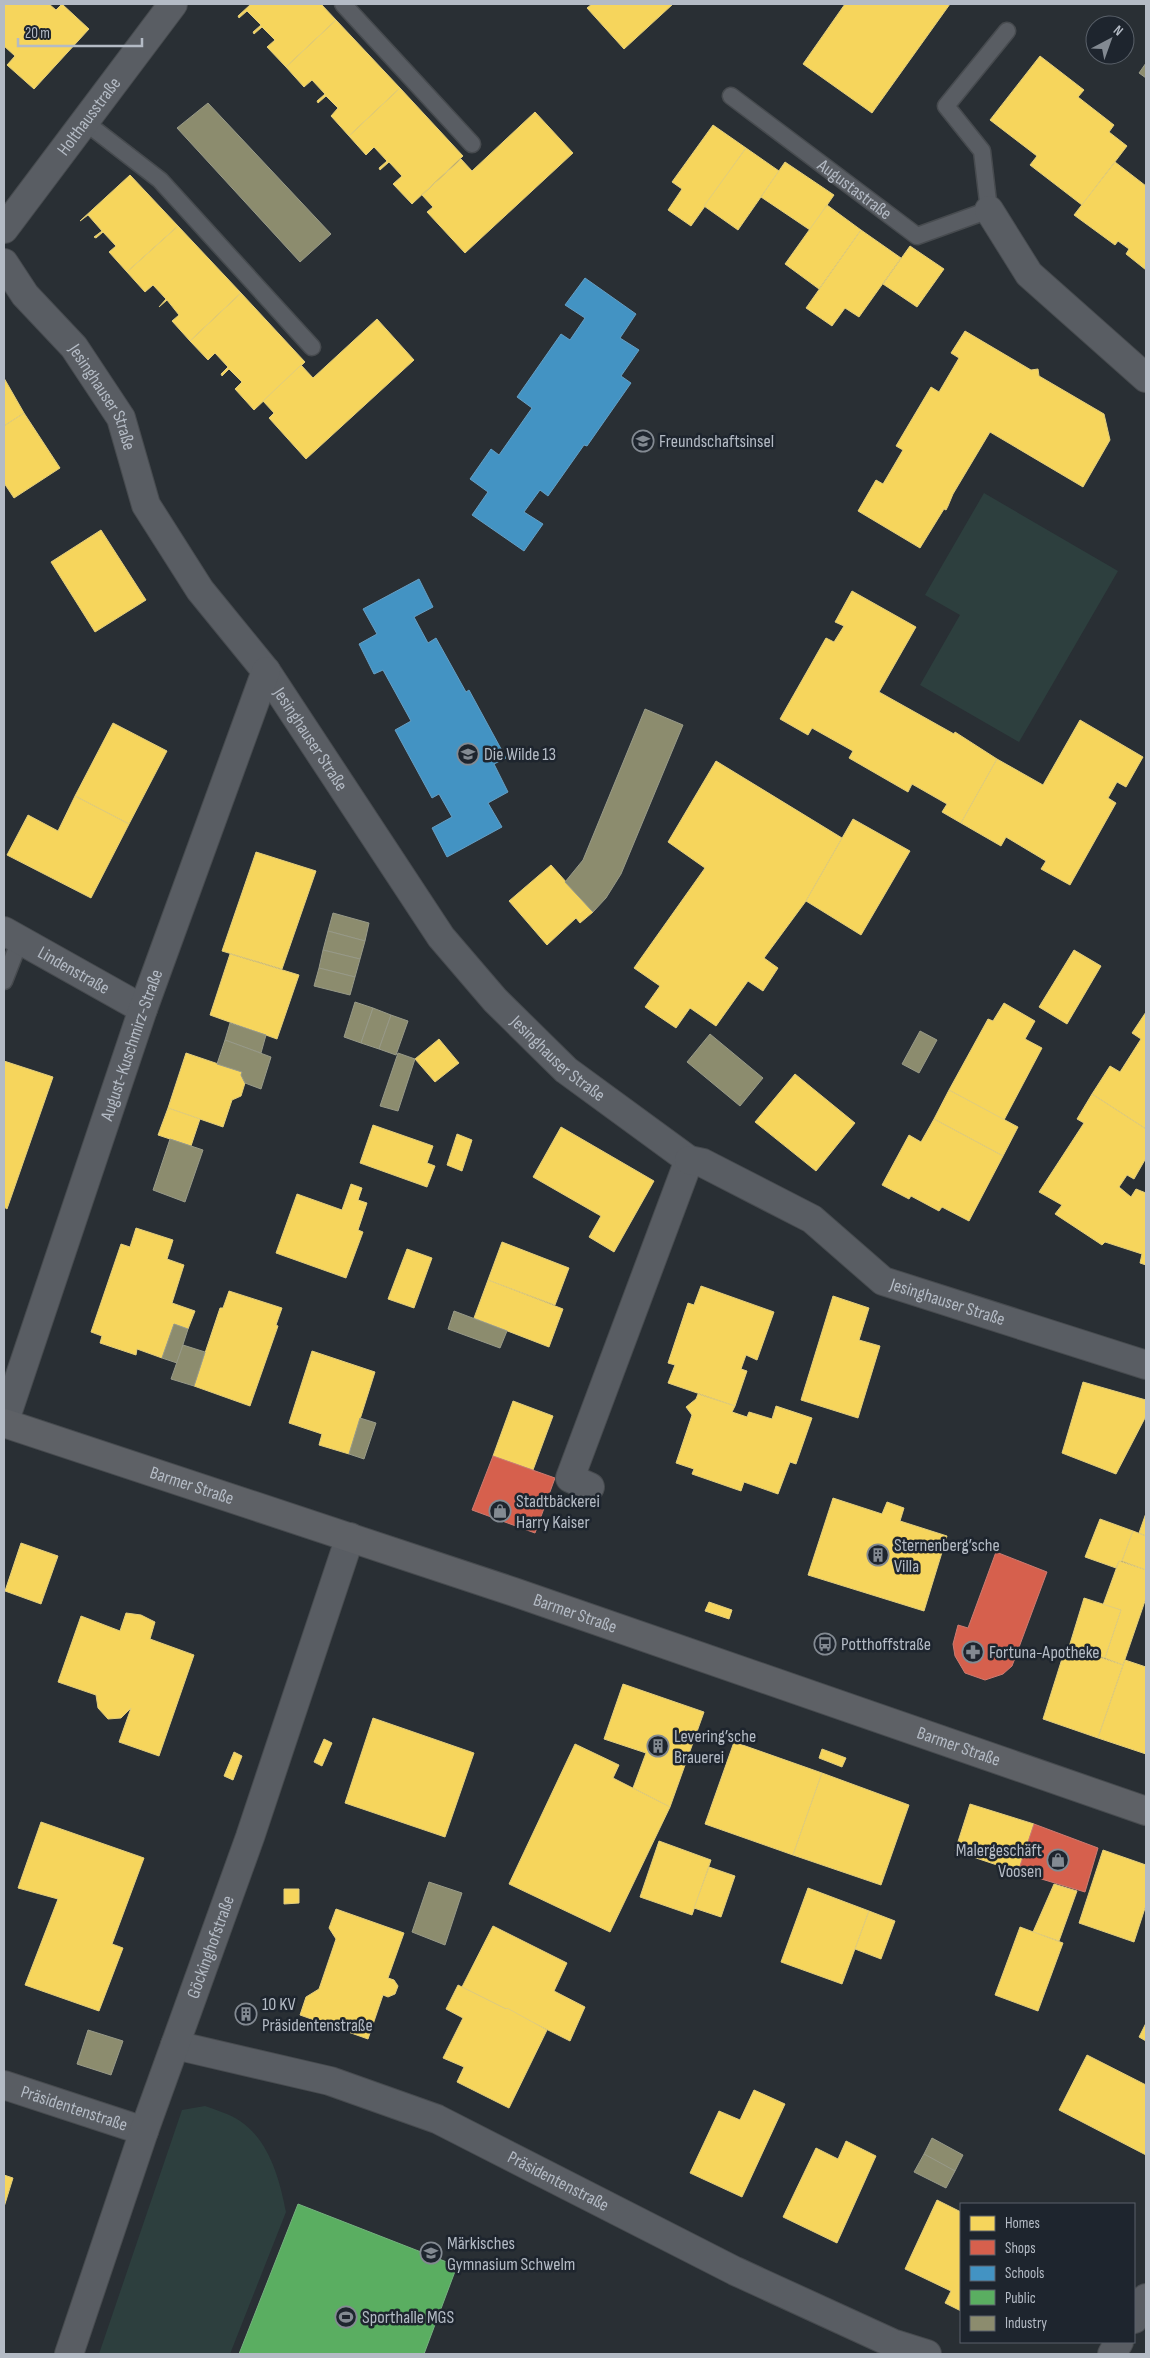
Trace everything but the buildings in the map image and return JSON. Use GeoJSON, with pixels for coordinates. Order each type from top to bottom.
{"type":"FeatureCollection","features":[{"type":"Feature","properties":{"kind":"street","name":"Holthausstraße"},"geometry":{"type":"LineString","coordinates":[[4,229],[173,4]]}},
{"type":"Feature","properties":{"kind":"street"},"geometry":{"type":"LineString","coordinates":[[989,210],[1029,274],[1146,378]]}},
{"type":"Feature","properties":{"kind":"street","name":"Jesinghauser Straße"},"geometry":{"type":"LineString","coordinates":[[4,263],[24,295],[74,347],[121,418],[146,506],[200,590],[266,671],[441,937],[495,1000],[566,1070],[689,1160],[703,1163],[812,1219],[884,1281],[1146,1366]]}},
{"type":"Feature","properties":{"kind":"street","name":"August-Kuschmirz-Straße"},"geometry":{"type":"LineString","coordinates":[[4,1423],[143,1009],[266,671]]}},
{"type":"Feature","properties":{"kind":"street","name":"Lindenstraße"},"geometry":{"type":"LineString","coordinates":[[12,935],[143,1009]]}},
{"type":"Feature","properties":{"kind":"street"},"geometry":{"type":"LineString","coordinates":[[590,1487],[570,1478],[689,1160]]}},
{"type":"Feature","properties":{"kind":"street","name":"Barmer Straße"},"geometry":{"type":"LineString","coordinates":[[4,1423],[350,1538],[1146,1811]]}},
{"type":"Feature","properties":{"kind":"street","name":"Göckinghofstraße"},"geometry":{"type":"LineString","coordinates":[[69,2354],[144,2130],[250,1837],[350,1538]]}},
{"type":"Feature","properties":{"kind":"street","name":"Präsidentenstraße"},"geometry":{"type":"LineString","coordinates":[[175,2046],[330,2081],[437,2119],[734,2272],[892,2343],[927,2354]]}},
{"type":"Feature","properties":{"kind":"street","name":"Präsidentenstraße"},"geometry":{"type":"LineString","coordinates":[[4,2085],[144,2130]]}},
{"type":"Feature","properties":{"kind":"street"},"geometry":{"type":"LineString","coordinates":[[1135,2317],[1146,2298]]}},
{"type":"Feature","properties":{"kind":"street"},"geometry":{"type":"LineString","coordinates":[[1112,2354],[1118,2343]]}},
{"type":"Feature","properties":{"kind":"lane"},"geometry":{"type":"LineString","coordinates":[[344,4],[472,144]]}},
{"type":"Feature","properties":{"kind":"lane"},"geometry":{"type":"LineString","coordinates":[[989,210],[982,151],[946,106],[1007,31]]}},
{"type":"Feature","properties":{"kind":"lane","name":"Augustastraße"},"geometry":{"type":"LineString","coordinates":[[730,96],[917,236],[989,210]]}},
{"type":"Feature","properties":{"kind":"lane"},"geometry":{"type":"LineString","coordinates":[[85,122],[160,180],[312,347]]}},
{"type":"Feature","properties":{"kind":"lane"},"geometry":{"type":"LineString","coordinates":[[4,981],[12,935]]}},
{"type":"Feature","properties":{"kind":"shaded area"},"geometry":{"type":"Polygon","coordinates":[[[984,493],[1118,571],[1019,742],[920,685],[960,615],[925,595],[984,493]]]}},
{"type":"Feature","properties":{"kind":"shaded area"},"geometry":{"type":"Polygon","coordinates":[[[205,2106],[236,2119],[250,2129],[259,2139],[272,2162],[286,2212],[230,2354],[99,2354],[182,2110],[205,2106]]]}},
{"type":"Feature","properties":{"kind":"place","name":"Freundschaftsinsel"},"geometry":{"type":"Point","coordinates":[643,441]}},
{"type":"Feature","properties":{"kind":"place","name":"Die Wilde 13"},"geometry":{"type":"Point","coordinates":[468,754]}},
{"type":"Feature","properties":{"kind":"place","name":"Stadtbäckerei Harry Kaiser"},"geometry":{"type":"Point","coordinates":[500,1511]}},
{"type":"Feature","properties":{"kind":"place","name":"Sternenberg’sche Villa"},"geometry":{"type":"Point","coordinates":[878,1555]}},
{"type":"Feature","properties":{"kind":"place","name":"Potthoffstraße"},"geometry":{"type":"Point","coordinates":[825,1644]}},
{"type":"Feature","properties":{"kind":"place","name":"Fortuna-Apotheke"},"geometry":{"type":"Point","coordinates":[973,1652]}},
{"type":"Feature","properties":{"kind":"place","name":"Levering’sche Brauerei"},"geometry":{"type":"Point","coordinates":[658,1746]}},
{"type":"Feature","properties":{"kind":"place","name":"Malergeschäft Voosen"},"geometry":{"type":"Point","coordinates":[1058,1860]}},
{"type":"Feature","properties":{"kind":"place","name":"10 KV Präsidentenstraße"},"geometry":{"type":"Point","coordinates":[246,2014]}},
{"type":"Feature","properties":{"kind":"place","name":"Märkisches Gymnasium Schwelm"},"geometry":{"type":"Point","coordinates":[431,2253]}},
{"type":"Feature","properties":{"kind":"place","name":"Sporthalle MGS"},"geometry":{"type":"Point","coordinates":[346,2317]}}]}
